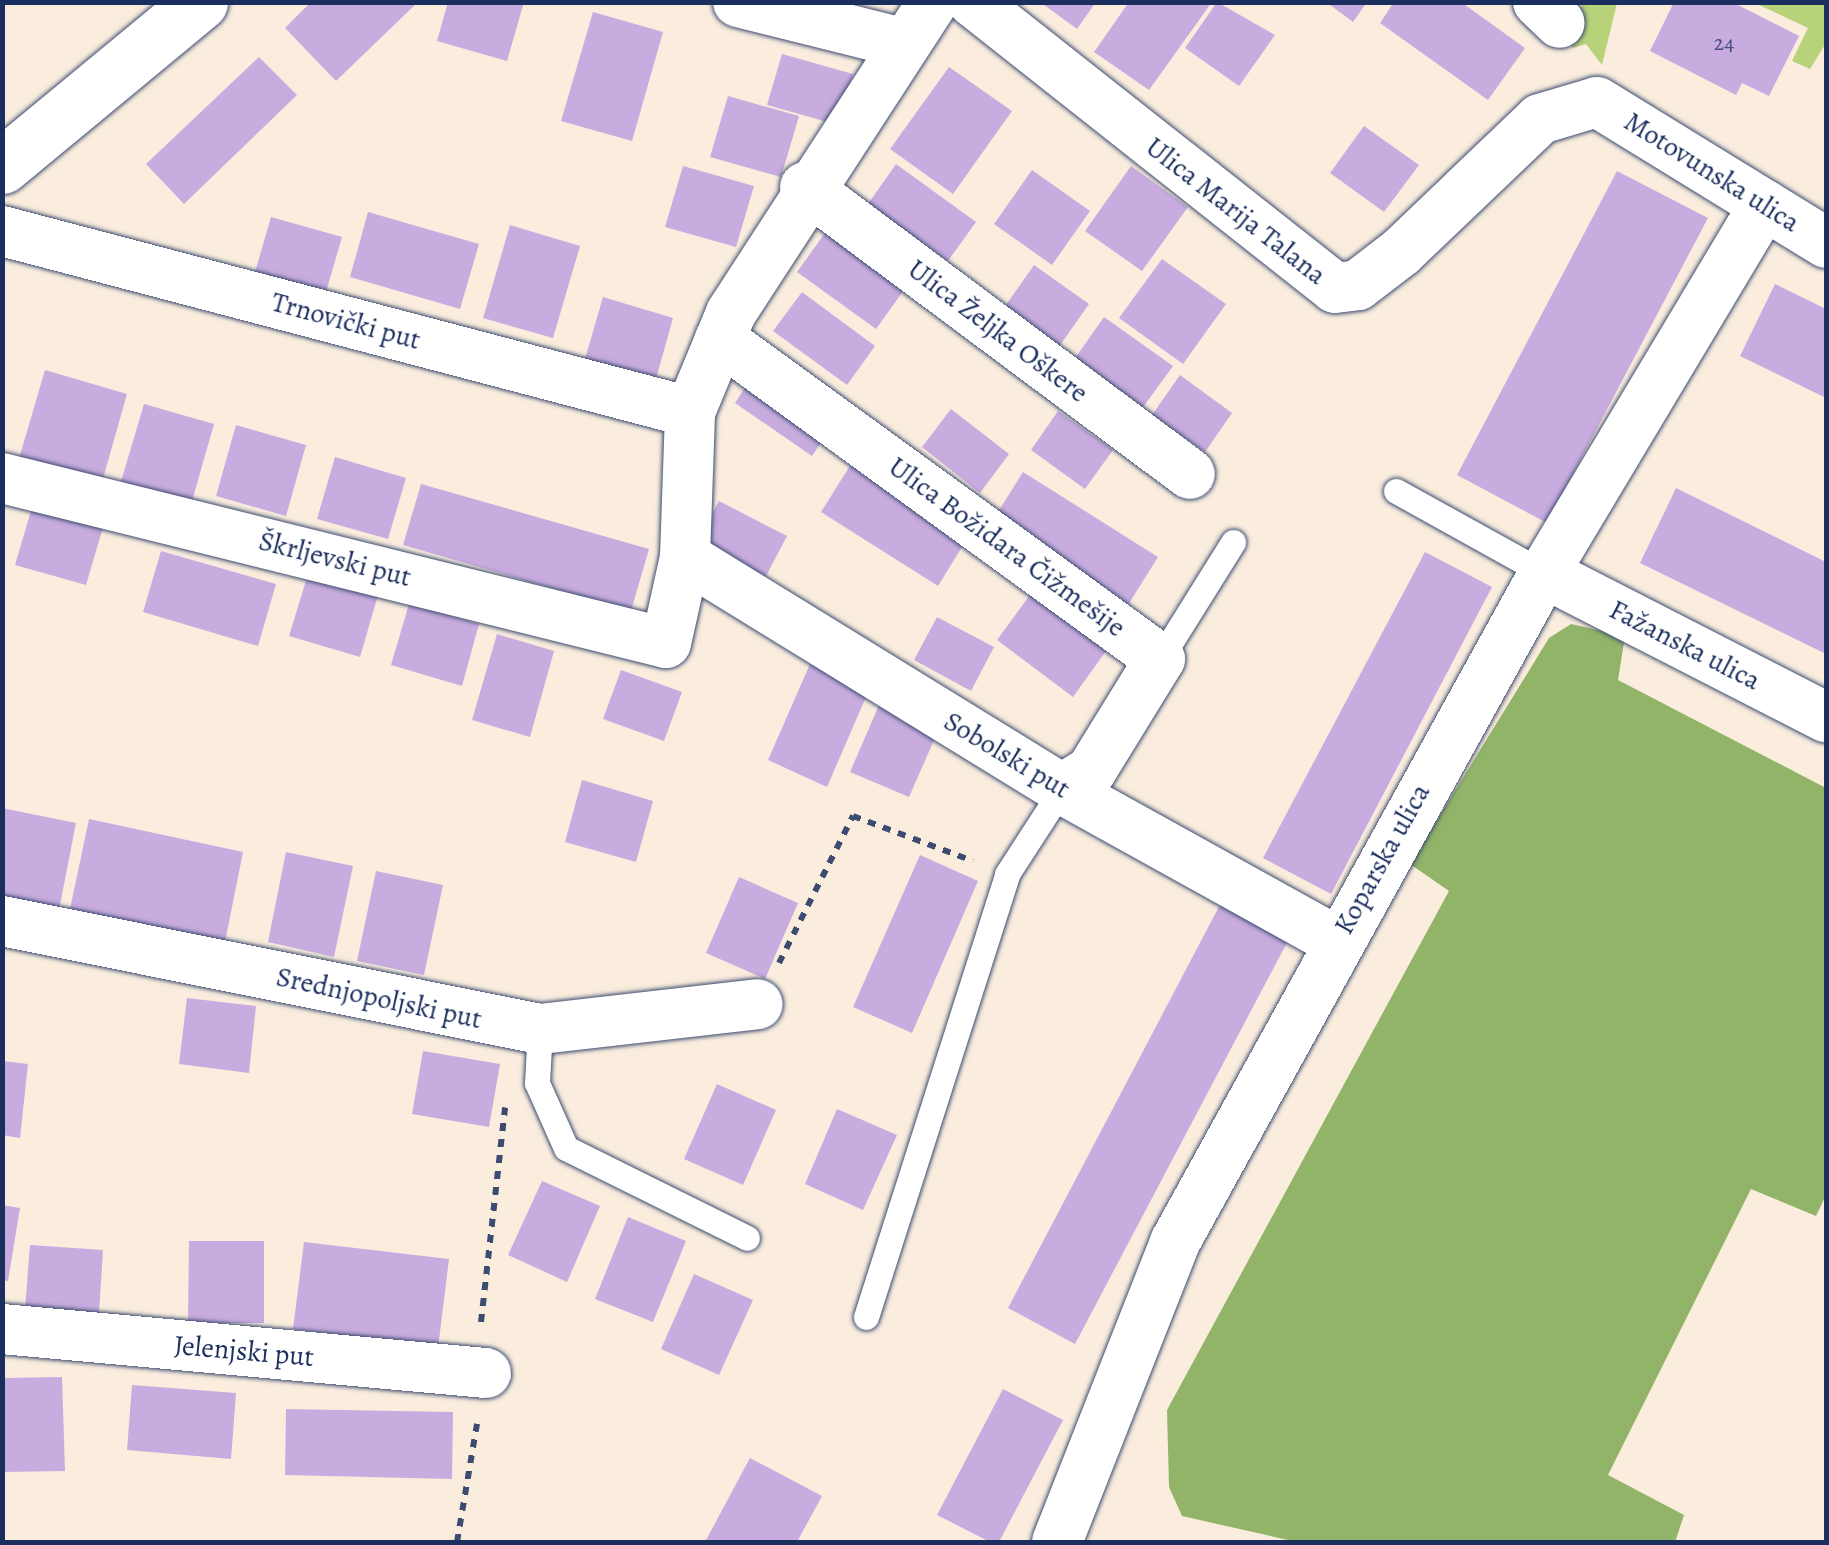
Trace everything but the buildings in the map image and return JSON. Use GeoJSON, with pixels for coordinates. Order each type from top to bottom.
{"type":"FeatureCollection","features":[{"type":"Feature","properties":{"kind":"street"},"geometry":{"type":"LineString","coordinates":[[2,166],[200,2]]}},
{"type":"Feature","properties":{"kind":"street"},"geometry":{"type":"LineString","coordinates":[[738,2],[902,43]]}},
{"type":"Feature","properties":{"kind":"street"},"geometry":{"type":"LineString","coordinates":[[685,558],[690,412],[720,338],[805,188],[933,2]]}},
{"type":"Feature","properties":{"kind":"street","name":"Ulica Marija Talana"},"geometry":{"type":"LineString","coordinates":[[973,2],[1335,288],[1358,285],[1401,252],[1540,119],[1596,102]]}},
{"type":"Feature","properties":{"kind":"street","name":"Motovunska ulica"},"geometry":{"type":"LineString","coordinates":[[1596,102],[1826,242]]}},
{"type":"Feature","properties":{"kind":"street","name":"Ulica Željka Oškere"},"geometry":{"type":"LineString","coordinates":[[805,188],[1190,474]]}},
{"type":"Feature","properties":{"kind":"street","name":"Koparska ulica"},"geometry":{"type":"LineString","coordinates":[[1067,1540],[1175,1242],[1336,941],[1544,573],[1764,205]]}},
{"type":"Feature","properties":{"kind":"street","name":"Trnovički put"},"geometry":{"type":"LineString","coordinates":[[2,231],[690,412]]}},
{"type":"Feature","properties":{"kind":"street","name":"Ulica Božidara Čižmešije"},"geometry":{"type":"LineString","coordinates":[[720,338],[1160,659]]}},
{"type":"Feature","properties":{"kind":"street","name":"Škrljevski put"},"geometry":{"type":"LineString","coordinates":[[2,478],[666,643],[685,558]]}},
{"type":"Feature","properties":{"kind":"street","name":"Sobolski put"},"geometry":{"type":"LineString","coordinates":[[685,558],[1062,789],[1336,941]]}},
{"type":"Feature","properties":{"kind":"street","name":"Fažanska ulica"},"geometry":{"type":"LineString","coordinates":[[1544,573],[1826,716]]}},
{"type":"Feature","properties":{"kind":"street"},"geometry":{"type":"LineString","coordinates":[[1062,789],[1091,770],[1160,659]]}},
{"type":"Feature","properties":{"kind":"street","name":"Srednjopoljski put"},"geometry":{"type":"LineString","coordinates":[[2,921],[529,1028],[758,1004]]}},
{"type":"Feature","properties":{"kind":"street","name":"Jelenjski put"},"geometry":{"type":"LineString","coordinates":[[2,1329],[486,1374]]}},
{"type":"Feature","properties":{"kind":"lane"},"geometry":{"type":"LineString","coordinates":[[1396,491],[1544,573]]}},
{"type":"Feature","properties":{"kind":"lane"},"geometry":{"type":"LineString","coordinates":[[1160,659],[1233,542]]}},
{"type":"Feature","properties":{"kind":"lane"},"geometry":{"type":"LineString","coordinates":[[866,1317],[1007,874],[1062,789]]}},
{"type":"Feature","properties":{"kind":"lane"},"geometry":{"type":"LineString","coordinates":[[529,1028],[538,1083],[566,1148],[747,1238]]}},
{"type":"Feature","properties":{"kind":"path"},"geometry":{"type":"LineString","coordinates":[[758,1004],[853,816],[1007,874]]}},
{"type":"Feature","properties":{"kind":"path"},"geometry":{"type":"LineString","coordinates":[[457,1542],[486,1374],[486,1240],[529,1028]]}},
{"type":"Feature","properties":{"kind":"green space"},"geometry":{"type":"Polygon","coordinates":[[[1584,3],[1617,3],[1602,65],[1586,44],[1573,48],[1561,35],[1584,3]]]}},
{"type":"Feature","properties":{"kind":"green space"},"geometry":{"type":"Polygon","coordinates":[[[1755,3],[1826,3],[1826,43],[1810,69],[1792,61],[1808,28],[1755,3]]]}},
{"type":"Feature","properties":{"kind":"green space"},"geometry":{"type":"Polygon","coordinates":[[[1571,624],[1625,636],[1618,680],[1826,788],[1826,1195],[1816,1216],[1751,1189],[1608,1475],[1684,1515],[1675,1542],[1297,1542],[1182,1516],[1169,1487],[1167,1410],[1449,891],[1410,864],[1549,638],[1571,624]]]}}]}
